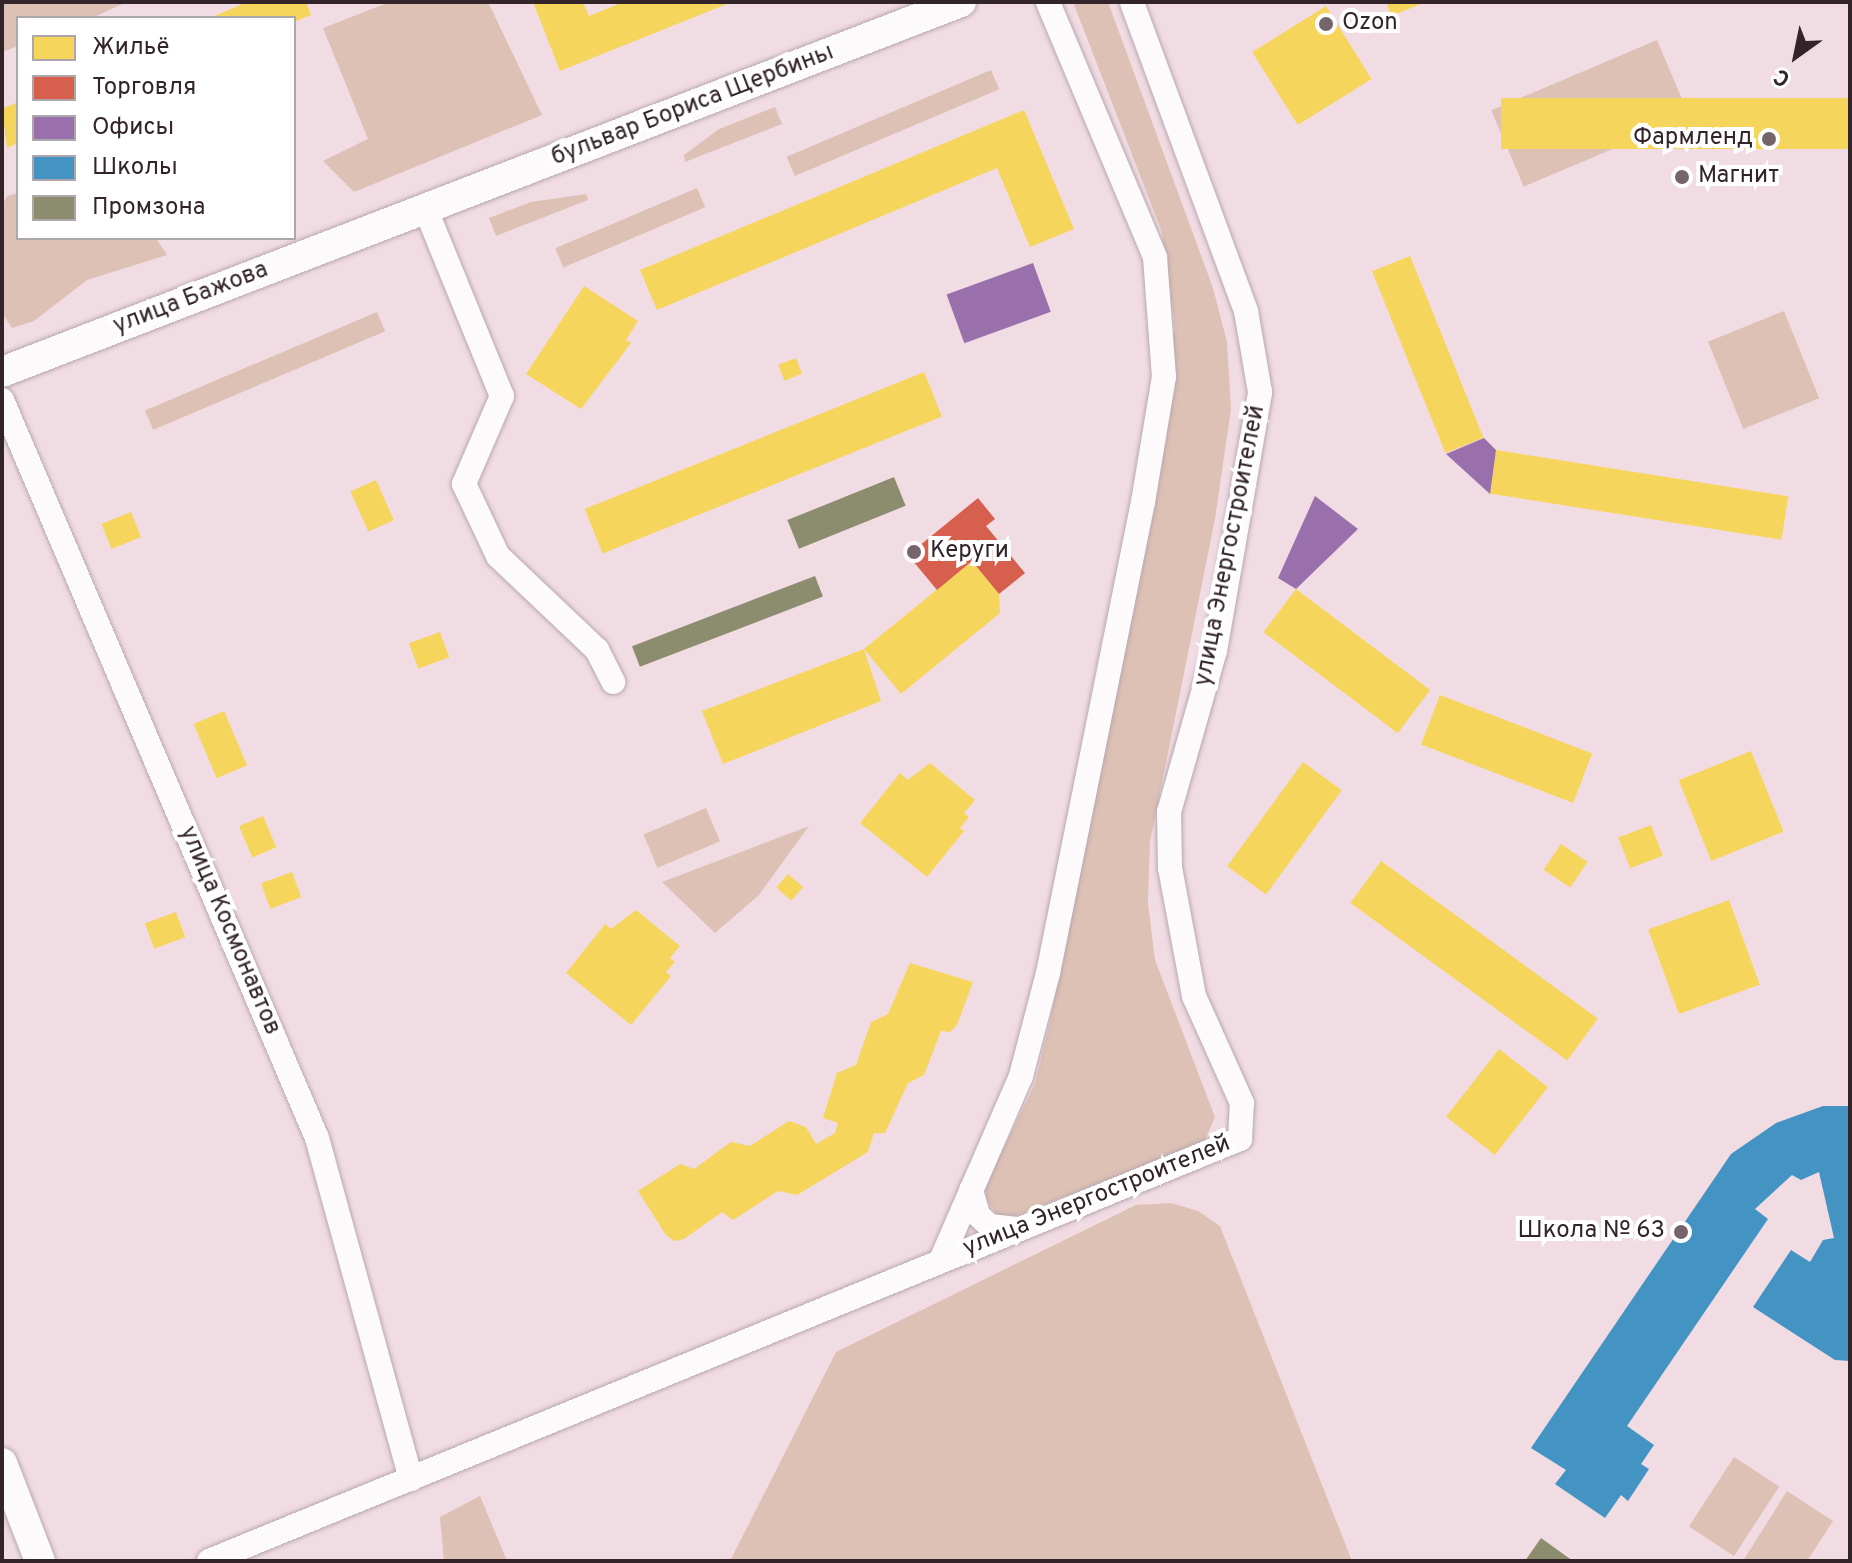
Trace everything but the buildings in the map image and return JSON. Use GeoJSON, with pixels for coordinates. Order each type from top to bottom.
{"type":"FeatureCollection","features":[{"type":"Feature","properties":{"kind":"street","name":"бульвар Бориса Щербины"},"geometry":{"type":"LineString","coordinates":[[426,210],[961,2]]}},
{"type":"Feature","properties":{"kind":"street","name":"улица Энергостроителей"},"geometry":{"type":"LineString","coordinates":[[941,1260],[1021,1076],[1048,973],[1164,377],[1155,257],[1048,2]]}},
{"type":"Feature","properties":{"kind":"street","name":"улица Энергостроителей"},"geometry":{"type":"LineString","coordinates":[[941,1260],[1240,1139],[1244,1120],[1242,1103],[1194,996],[1170,868],[1169,812],[1215,651],[1260,392],[1246,311],[1132,2]]}},
{"type":"Feature","properties":{"kind":"street","name":"улица Бажова"},"geometry":{"type":"LineString","coordinates":[[2,372],[426,210]]}},
{"type":"Feature","properties":{"kind":"street"},"geometry":{"type":"LineString","coordinates":[[426,210],[502,396],[464,484],[498,556],[597,650],[613,682]]}},
{"type":"Feature","properties":{"kind":"street","name":"улица Космонавтов"},"geometry":{"type":"LineString","coordinates":[[2,400],[317,1138],[411,1479]]}},
{"type":"Feature","properties":{"kind":"street"},"geometry":{"type":"LineString","coordinates":[[971,1190],[978,1215],[990,1226],[1017,1229]]}},
{"type":"Feature","properties":{"kind":"street"},"geometry":{"type":"LineString","coordinates":[[209,1561],[941,1260]]}},
{"type":"Feature","properties":{"kind":"street"},"geometry":{"type":"LineString","coordinates":[[2,1463],[40,1561]]}},
{"type":"Feature","properties":{"kind":"shaded area"},"geometry":{"type":"Polygon","coordinates":[[[2,2],[127,2],[96,16],[16,16],[16,47],[2,52],[2,2]]]}},
{"type":"Feature","properties":{"kind":"shaded area"},"geometry":{"type":"Polygon","coordinates":[[[390,2],[488,2],[542,115],[354,192],[323,161],[368,139],[323,28],[390,2]]]}},
{"type":"Feature","properties":{"kind":"shaded area"},"geometry":{"type":"Polygon","coordinates":[[[1073,2],[1108,2],[1213,288],[1227,342],[1231,409],[1215,519],[1150,842],[1148,903],[1155,960],[1215,1117],[1204,1142],[1002,1221],[985,1198],[987,1182],[1035,1084],[1050,1022],[1175,328],[1162,232],[1073,2]]]}},
{"type":"Feature","properties":{"kind":"shaded area"},"geometry":{"type":"Polygon","coordinates":[[[1657,40],[1689,116],[1524,187],[1491,110],[1657,40]]]}},
{"type":"Feature","properties":{"kind":"shaded area"},"geometry":{"type":"Polygon","coordinates":[[[991,70],[999,89],[795,176],[787,157],[991,70]]]}},
{"type":"Feature","properties":{"kind":"shaded area"},"geometry":{"type":"Polygon","coordinates":[[[775,107],[782,124],[685,162],[684,155],[719,129],[775,107]]]}},
{"type":"Feature","properties":{"kind":"shaded area"},"geometry":{"type":"Polygon","coordinates":[[[697,188],[705,207],[563,268],[555,248],[697,188]]]}},
{"type":"Feature","properties":{"kind":"shaded area"},"geometry":{"type":"Polygon","coordinates":[[[16,194],[16,240],[157,240],[167,255],[87,280],[34,321],[12,328],[2,313],[2,206],[7,196],[16,194]]]}},
{"type":"Feature","properties":{"kind":"shaded area"},"geometry":{"type":"Polygon","coordinates":[[[586,194],[588,200],[496,236],[489,218],[531,202],[586,194]]]}},
{"type":"Feature","properties":{"kind":"shaded area"},"geometry":{"type":"Polygon","coordinates":[[[1784,311],[1819,398],[1743,429],[1708,342],[1784,311]]]}},
{"type":"Feature","properties":{"kind":"shaded area"},"geometry":{"type":"Polygon","coordinates":[[[377,312],[385,331],[153,430],[145,410],[377,312]]]}},
{"type":"Feature","properties":{"kind":"shaded area"},"geometry":{"type":"Polygon","coordinates":[[[706,808],[720,841],[657,868],[643,835],[706,808]]]}},
{"type":"Feature","properties":{"kind":"shaded area"},"geometry":{"type":"Polygon","coordinates":[[[809,826],[759,895],[715,933],[662,882],[809,826]]]}},
{"type":"Feature","properties":{"kind":"shaded area"},"geometry":{"type":"Polygon","coordinates":[[[1171,1203],[1198,1211],[1220,1226],[1352,1561],[730,1561],[836,1352],[1136,1205],[1171,1203]]]}},
{"type":"Feature","properties":{"kind":"shaded area"},"geometry":{"type":"Polygon","coordinates":[[[1734,1457],[1779,1486],[1734,1556],[1689,1527],[1734,1457]]]}},
{"type":"Feature","properties":{"kind":"shaded area"},"geometry":{"type":"Polygon","coordinates":[[[1787,1491],[1833,1521],[1807,1561],[1743,1561],[1787,1491]]]}},
{"type":"Feature","properties":{"kind":"shaded area"},"geometry":{"type":"Polygon","coordinates":[[[480,1496],[507,1561],[444,1561],[440,1517],[480,1496]]]}},
{"type":"Feature","properties":{"kind":"place","name":"Ozon"},"geometry":{"type":"Point","coordinates":[1326,24]}},
{"type":"Feature","properties":{"kind":"place","name":"Фармленд"},"geometry":{"type":"Point","coordinates":[1769,139]}},
{"type":"Feature","properties":{"kind":"place","name":"Магнит"},"geometry":{"type":"Point","coordinates":[1682,177]}},
{"type":"Feature","properties":{"kind":"place","name":"Керуги"},"geometry":{"type":"Point","coordinates":[914,552]}},
{"type":"Feature","properties":{"kind":"place","name":"Школа № 63"},"geometry":{"type":"Point","coordinates":[1681,1232]}}]}
